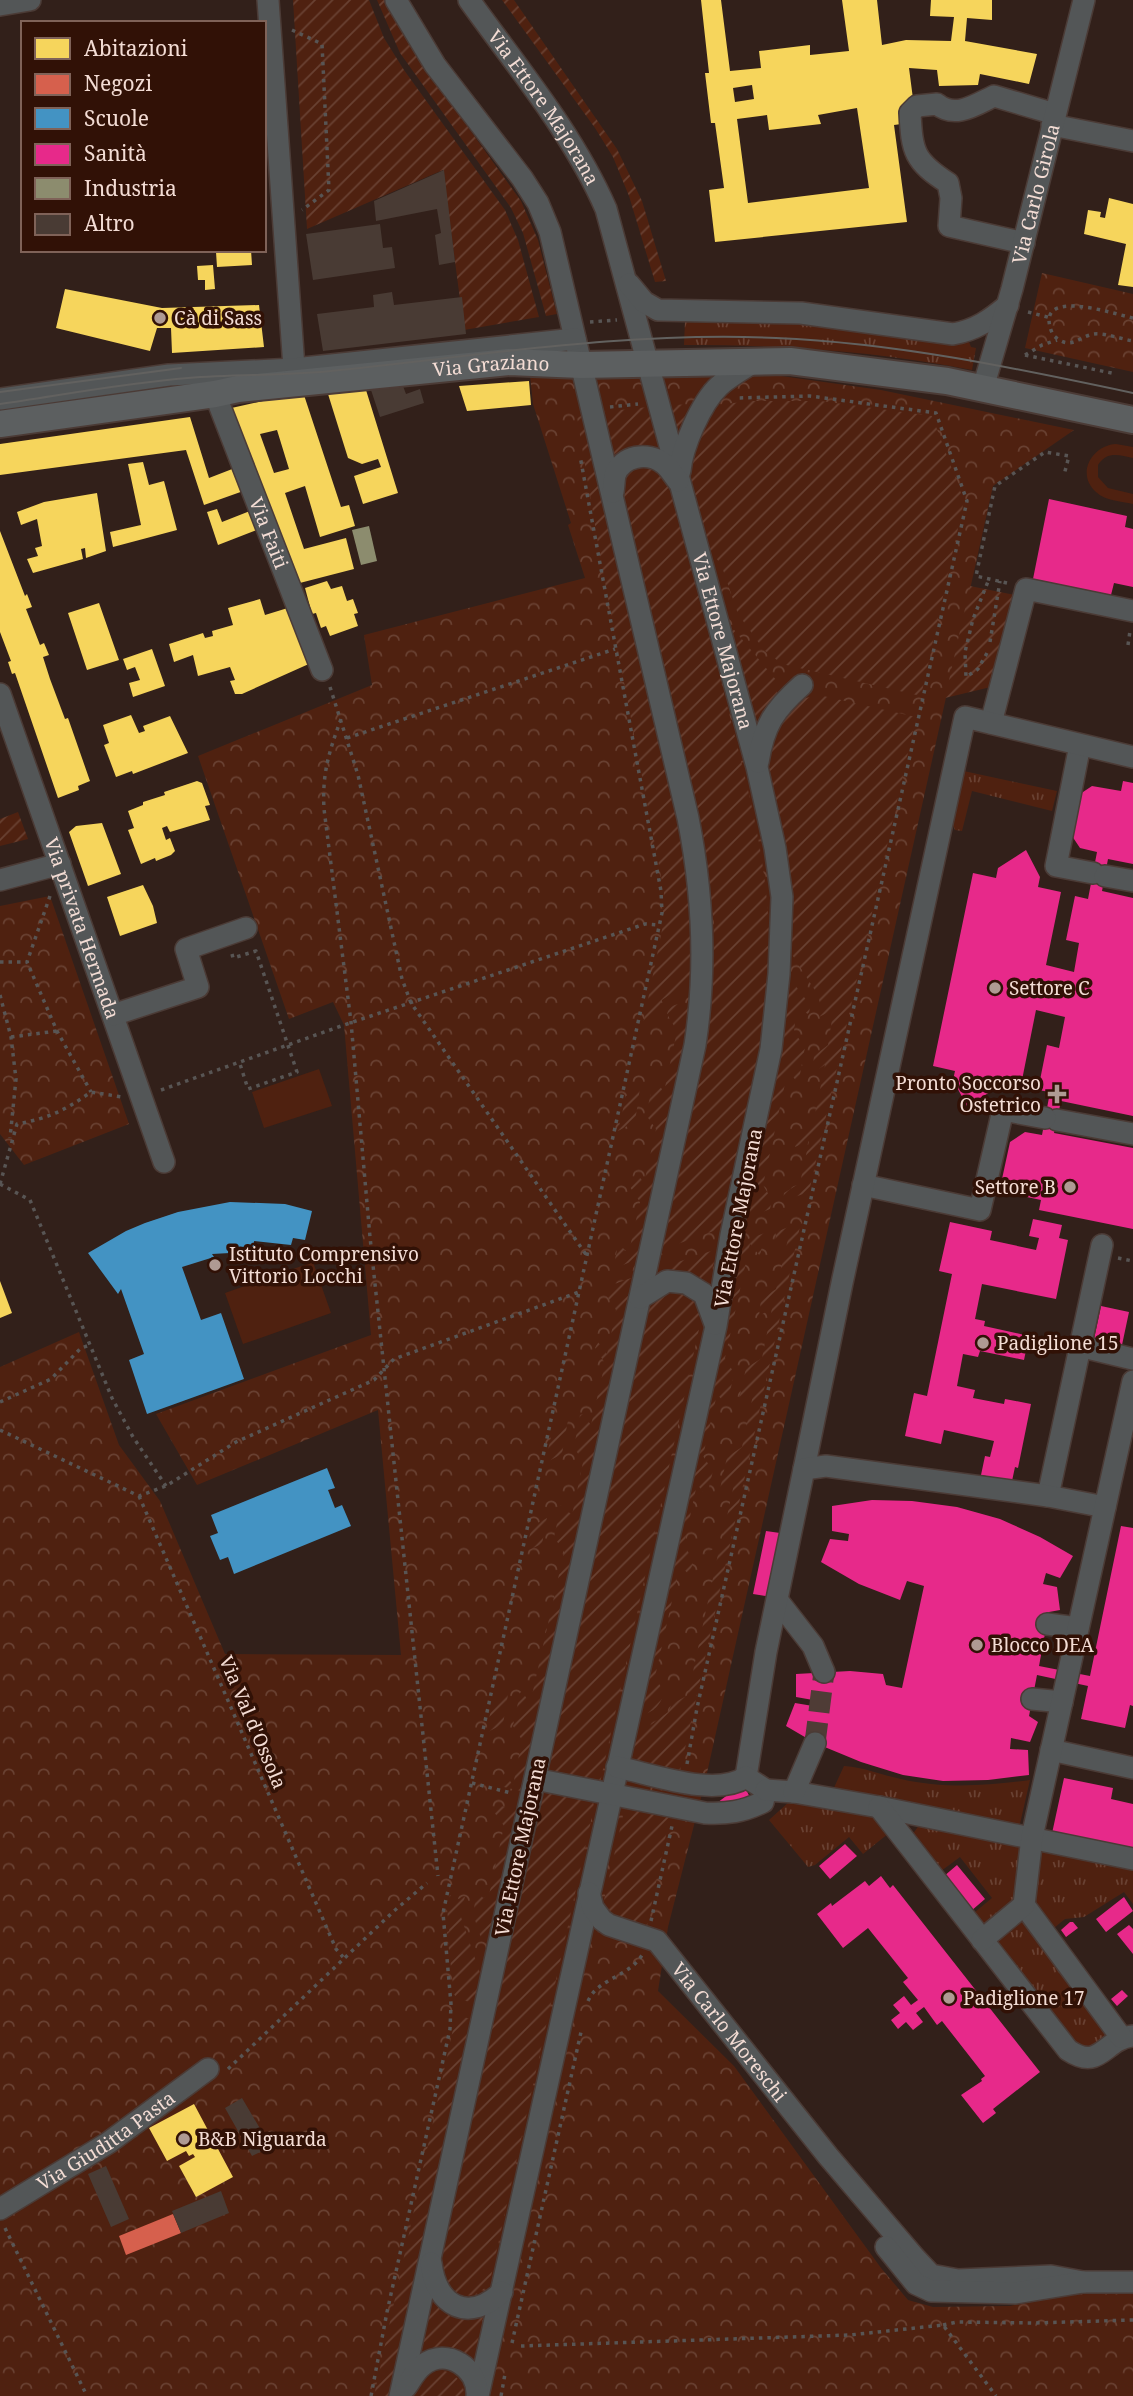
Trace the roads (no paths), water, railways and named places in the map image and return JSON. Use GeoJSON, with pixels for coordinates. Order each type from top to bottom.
{"type":"FeatureCollection","features":[{"type":"Feature","properties":{"kind":"main road","name":"Via Graziano"},"geometry":{"type":"LineString","coordinates":[[0,424],[215,394],[295,376],[509,362],[581,365],[757,360],[863,369],[983,388],[1133,420]]}},
{"type":"Feature","properties":{"kind":"street"},"geometry":{"type":"LineString","coordinates":[[0,5],[30,0]]}},
{"type":"Feature","properties":{"kind":"street"},"geometry":{"type":"LineString","coordinates":[[268,0],[295,376]]}},
{"type":"Feature","properties":{"kind":"street","name":"Via Ettore Majorana"},"geometry":{"type":"LineString","coordinates":[[396,0],[435,65],[522,178],[538,203],[550,232],[581,330],[581,365],[692,839],[699,880],[704,947],[695,1045],[400,2395]]}},
{"type":"Feature","properties":{"kind":"street","name":"Via Ettore Majorana"},"geometry":{"type":"LineString","coordinates":[[468,0],[591,175],[607,209],[757,767],[775,848],[782,897],[778,985],[771,1049],[731,1235],[716,1326],[478,2396]]}},
{"type":"Feature","properties":{"kind":"street","name":"Via Carlo Girola"},"geometry":{"type":"LineString","coordinates":[[983,388],[1018,308],[1024,243],[1084,0]]}},
{"type":"Feature","properties":{"kind":"street"},"geometry":{"type":"LineString","coordinates":[[1024,243],[949,226],[951,198],[947,183],[923,165],[915,155],[910,113],[916,106],[937,104],[944,110],[954,111],[969,109],[994,96],[1054,119],[1133,141]]}},
{"type":"Feature","properties":{"kind":"street"},"geometry":{"type":"LineString","coordinates":[[624,276],[637,296],[658,310],[801,313],[953,334],[981,326],[1018,308]]}},
{"type":"Feature","properties":{"kind":"street","name":"Via Graziano"},"geometry":{"type":"LineString","coordinates":[[0,399],[169,374],[295,376],[581,330]]}},
{"type":"Feature","properties":{"kind":"street"},"geometry":{"type":"LineString","coordinates":[[680,484],[685,445],[709,400],[725,382],[757,360]]}},
{"type":"Feature","properties":{"kind":"street","name":"Via Faiti"},"geometry":{"type":"LineString","coordinates":[[215,394],[322,670]]}},
{"type":"Feature","properties":{"kind":"street"},"geometry":{"type":"LineString","coordinates":[[612,497],[615,475],[620,467],[626,461],[642,456],[651,457],[664,464],[680,484]]}},
{"type":"Feature","properties":{"kind":"street"},"geometry":{"type":"LineString","coordinates":[[991,723],[1026,589],[1133,611]]}},
{"type":"Feature","properties":{"kind":"street"},"geometry":{"type":"LineString","coordinates":[[757,767],[763,736],[781,704],[802,685]]}},
{"type":"Feature","properties":{"kind":"street","name":"Via privata Hermada"},"geometry":{"type":"LineString","coordinates":[[0,694],[164,1162]]}},
{"type":"Feature","properties":{"kind":"street"},"geometry":{"type":"LineString","coordinates":[[617,1767],[712,1786],[737,1783],[746,1777],[753,1724],[804,1469],[965,717],[1133,757]]}},
{"type":"Feature","properties":{"kind":"street"},"geometry":{"type":"LineString","coordinates":[[1080,745],[1056,866],[1133,881]]}},
{"type":"Feature","properties":{"kind":"street"},"geometry":{"type":"LineString","coordinates":[[0,880],[60,864]]}},
{"type":"Feature","properties":{"kind":"street"},"geometry":{"type":"LineString","coordinates":[[113,1015],[198,987],[186,949],[236,932]]}},
{"type":"Feature","properties":{"kind":"street"},"geometry":{"type":"LineString","coordinates":[[863,1185],[980,1210],[1003,1110],[1133,1133]]}},
{"type":"Feature","properties":{"kind":"street"},"geometry":{"type":"LineString","coordinates":[[1048,1496],[1102,1245]]}},
{"type":"Feature","properties":{"kind":"street","name":"Via Ettore Majorana"},"geometry":{"type":"LineString","coordinates":[[640,1298],[667,1281],[686,1283],[704,1294],[716,1326]]}},
{"type":"Feature","properties":{"kind":"street"},"geometry":{"type":"LineString","coordinates":[[1079,1346],[1133,1359]]}},
{"type":"Feature","properties":{"kind":"street"},"geometry":{"type":"LineString","coordinates":[[982,1940],[1024,1905],[1032,1837],[1133,1381]]}},
{"type":"Feature","properties":{"kind":"street"},"geometry":{"type":"LineString","coordinates":[[804,1469],[826,1466],[1048,1496],[1105,1507]]}},
{"type":"Feature","properties":{"kind":"street"},"geometry":{"type":"LineString","coordinates":[[778,1601],[813,1646],[824,1672]]}},
{"type":"Feature","properties":{"kind":"street"},"geometry":{"type":"LineString","coordinates":[[1047,1624],[1078,1628]]}},
{"type":"Feature","properties":{"kind":"street"},"geometry":{"type":"LineString","coordinates":[[1032,1699],[1062,1702]]}},
{"type":"Feature","properties":{"kind":"street"},"geometry":{"type":"LineString","coordinates":[[794,1792],[815,1743]]}},
{"type":"Feature","properties":{"kind":"street"},"geometry":{"type":"LineString","coordinates":[[1051,1750],[1133,1768]]}},
{"type":"Feature","properties":{"kind":"street"},"geometry":{"type":"LineString","coordinates":[[746,1777],[766,1790],[794,1792],[879,1807],[1133,1859]]}},
{"type":"Feature","properties":{"kind":"street"},"geometry":{"type":"LineString","coordinates":[[533,1788],[611,1794],[688,1812],[717,1814],[746,1810],[762,1802],[766,1790]]}},
{"type":"Feature","properties":{"kind":"street"},"geometry":{"type":"LineString","coordinates":[[879,1807],[1068,2050],[1081,2058],[1096,2057],[1127,2036],[1024,1905]]}},
{"type":"Feature","properties":{"kind":"street","name":"Via Carlo Moreschi"},"geometry":{"type":"LineString","coordinates":[[589,1893],[593,1908],[602,1920],[618,1929],[657,1941],[828,2156],[887,2247],[916,2284],[930,2291],[1017,2293],[1083,2282],[1133,2282]]}},
{"type":"Feature","properties":{"kind":"street"},"geometry":{"type":"LineString","coordinates":[[577,1950],[582,1939],[588,1934],[618,1929]]}},
{"type":"Feature","properties":{"kind":"street","name":"Via Giuditta Pasta"},"geometry":{"type":"LineString","coordinates":[[1,2216],[108,2143],[208,2069]]}},
{"type":"Feature","properties":{"kind":"street"},"geometry":{"type":"LineString","coordinates":[[430,2258],[435,2286],[444,2299],[460,2308],[476,2309],[491,2303],[502,2292]]}},
{"type":"Feature","properties":{"kind":"street"},"geometry":{"type":"LineString","coordinates":[[400,2395],[422,2365],[446,2358],[456,2361],[472,2374],[478,2396]]}},
{"type":"Feature","properties":{"kind":"tunnel"},"geometry":{"type":"LineString","coordinates":[[815,1743],[824,1672]]}},
{"type":"Feature","properties":{"kind":"tram line"},"geometry":{"type":"LineString","coordinates":[[0,404],[164,380],[313,373],[609,341],[720,337],[821,341],[911,351],[1133,393]]}},
{"type":"Feature","properties":{"kind":"tram line"},"geometry":{"type":"LineString","coordinates":[[0,392],[181,368]]}},
{"type":"Feature","properties":{"kind":"place","name":"Cà di Sass"},"geometry":{"type":"Point","coordinates":[160,318]}},
{"type":"Feature","properties":{"kind":"place","name":"Settore C"},"geometry":{"type":"Point","coordinates":[995,988]}},
{"type":"Feature","properties":{"kind":"place","name":"Pronto Soccorso Ostetrico"},"geometry":{"type":"Point","coordinates":[1057,1094]}},
{"type":"Feature","properties":{"kind":"place","name":"Settore B"},"geometry":{"type":"Point","coordinates":[1070,1187]}},
{"type":"Feature","properties":{"kind":"place","name":"Istituto Comprensivo Vittorio Locchi"},"geometry":{"type":"Point","coordinates":[215,1265]}},
{"type":"Feature","properties":{"kind":"place","name":"Padiglione 15"},"geometry":{"type":"Point","coordinates":[983,1343]}},
{"type":"Feature","properties":{"kind":"place","name":"Blocco DEA"},"geometry":{"type":"Point","coordinates":[977,1645]}},
{"type":"Feature","properties":{"kind":"place","name":"Padiglione 17"},"geometry":{"type":"Point","coordinates":[949,1998]}},
{"type":"Feature","properties":{"kind":"place","name":"B&B Niguarda"},"geometry":{"type":"Point","coordinates":[184,2139]}}]}
